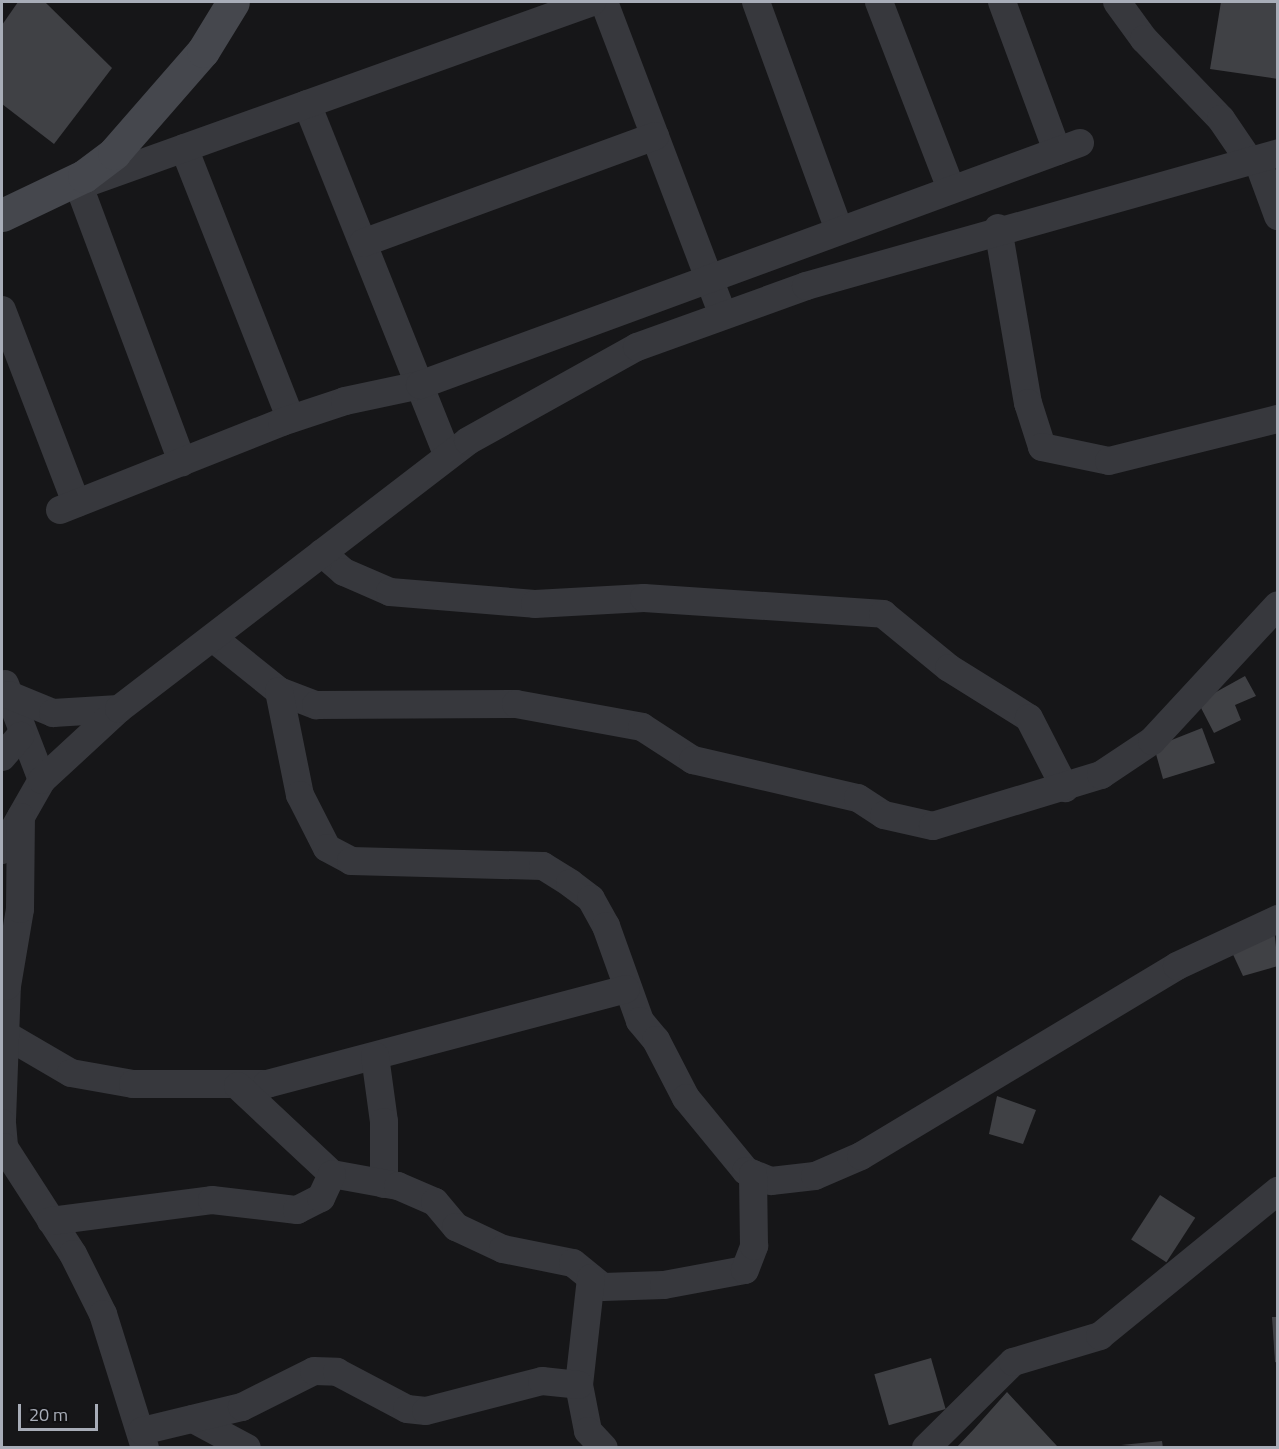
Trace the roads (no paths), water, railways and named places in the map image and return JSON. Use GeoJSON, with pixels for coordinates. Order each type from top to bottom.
{"type":"FeatureCollection","features":[{"type":"Feature","properties":{"kind":"main road"},"geometry":{"type":"LineString","coordinates":[[15,209],[114,153],[203,51],[233,2]]}},
{"type":"Feature","properties":{"kind":"street"},"geometry":{"type":"LineString","coordinates":[[15,209],[592,2]]}},
{"type":"Feature","properties":{"kind":"street"},"geometry":{"type":"LineString","coordinates":[[604,2],[723,315]]}},
{"type":"Feature","properties":{"kind":"street"},"geometry":{"type":"LineString","coordinates":[[756,2],[839,230]]}},
{"type":"Feature","properties":{"kind":"street"},"geometry":{"type":"LineString","coordinates":[[879,2],[951,189]]}},
{"type":"Feature","properties":{"kind":"street"},"geometry":{"type":"LineString","coordinates":[[2,310],[68,507],[291,419],[420,385],[709,277],[1069,147],[1002,2]]}},
{"type":"Feature","properties":{"kind":"street"},"geometry":{"type":"LineString","coordinates":[[1117,2],[1144,39],[1261,157],[1278,216]]}},
{"type":"Feature","properties":{"kind":"street"},"geometry":{"type":"LineString","coordinates":[[307,104],[448,456]]}},
{"type":"Feature","properties":{"kind":"street"},"geometry":{"type":"LineString","coordinates":[[363,243],[655,136]]}},
{"type":"Feature","properties":{"kind":"street"},"geometry":{"type":"LineString","coordinates":[[184,148],[291,419]]}},
{"type":"Feature","properties":{"kind":"street"},"geometry":{"type":"LineString","coordinates":[[2,850],[42,780],[119,709],[448,456],[637,347],[723,315],[998,228],[1261,157]]}},
{"type":"Feature","properties":{"kind":"street"},"geometry":{"type":"LineString","coordinates":[[79,186],[182,462]]}},
{"type":"Feature","properties":{"kind":"street"},"geometry":{"type":"LineString","coordinates":[[998,228],[1028,403],[1042,447],[1109,461],[1278,419]]}},
{"type":"Feature","properties":{"kind":"street"},"geometry":{"type":"LineString","coordinates":[[322,554],[344,572],[390,592],[535,604],[644,598],[883,614],[950,668],[1029,718],[1065,788]]}},
{"type":"Feature","properties":{"kind":"street"},"geometry":{"type":"LineString","coordinates":[[213,638],[279,691],[316,705],[516,704],[642,728],[693,760],[858,798],[884,815],[933,826],[1065,788],[1101,775],[1152,741],[1278,605]]}},
{"type":"Feature","properties":{"kind":"street"},"geometry":{"type":"LineString","coordinates":[[5,686],[53,713],[119,709]]}},
{"type":"Feature","properties":{"kind":"street"},"geometry":{"type":"LineString","coordinates":[[5,686],[20,735],[42,780]]}},
{"type":"Feature","properties":{"kind":"street"},"geometry":{"type":"LineString","coordinates":[[279,691],[300,795],[327,848],[351,861],[543,866],[591,899],[640,1021],[656,1040],[697,1114],[753,1174],[771,1181],[815,1176],[861,1156],[1177,966],[1278,919]]}},
{"type":"Feature","properties":{"kind":"street"},"geometry":{"type":"LineString","coordinates":[[2,757],[20,735]]}},
{"type":"Feature","properties":{"kind":"street"},"geometry":{"type":"LineString","coordinates":[[21,815],[20,909],[7,986],[2,1122],[4,1147],[51,1221],[103,1314],[143,1439],[194,1419],[242,1407],[314,1371],[337,1372],[407,1409],[426,1411],[542,1381],[579,1385]]}},
{"type":"Feature","properties":{"kind":"street"},"geometry":{"type":"LineString","coordinates":[[6,1035],[72,1073],[133,1084],[238,1086],[267,1084],[626,989]]}},
{"type":"Feature","properties":{"kind":"street"},"geometry":{"type":"LineString","coordinates":[[375,1056],[386,1141],[384,1184]]}},
{"type":"Feature","properties":{"kind":"street"},"geometry":{"type":"LineString","coordinates":[[238,1086],[332,1174],[384,1184],[435,1202],[456,1227],[503,1249],[573,1263],[591,1278],[616,1289],[728,1278],[745,1270],[754,1246],[753,1174]]}},
{"type":"Feature","properties":{"kind":"street"},"geometry":{"type":"LineString","coordinates":[[51,1221],[212,1200],[297,1210],[321,1198],[332,1174]]}},
{"type":"Feature","properties":{"kind":"street"},"geometry":{"type":"LineString","coordinates":[[926,1448],[1013,1362],[1100,1336],[1278,1191]]}},
{"type":"Feature","properties":{"kind":"street"},"geometry":{"type":"LineString","coordinates":[[591,1278],[579,1385],[588,1431],[604,1448]]}},
{"type":"Feature","properties":{"kind":"street"},"geometry":{"type":"LineString","coordinates":[[194,1419],[247,1448]]}}]}
